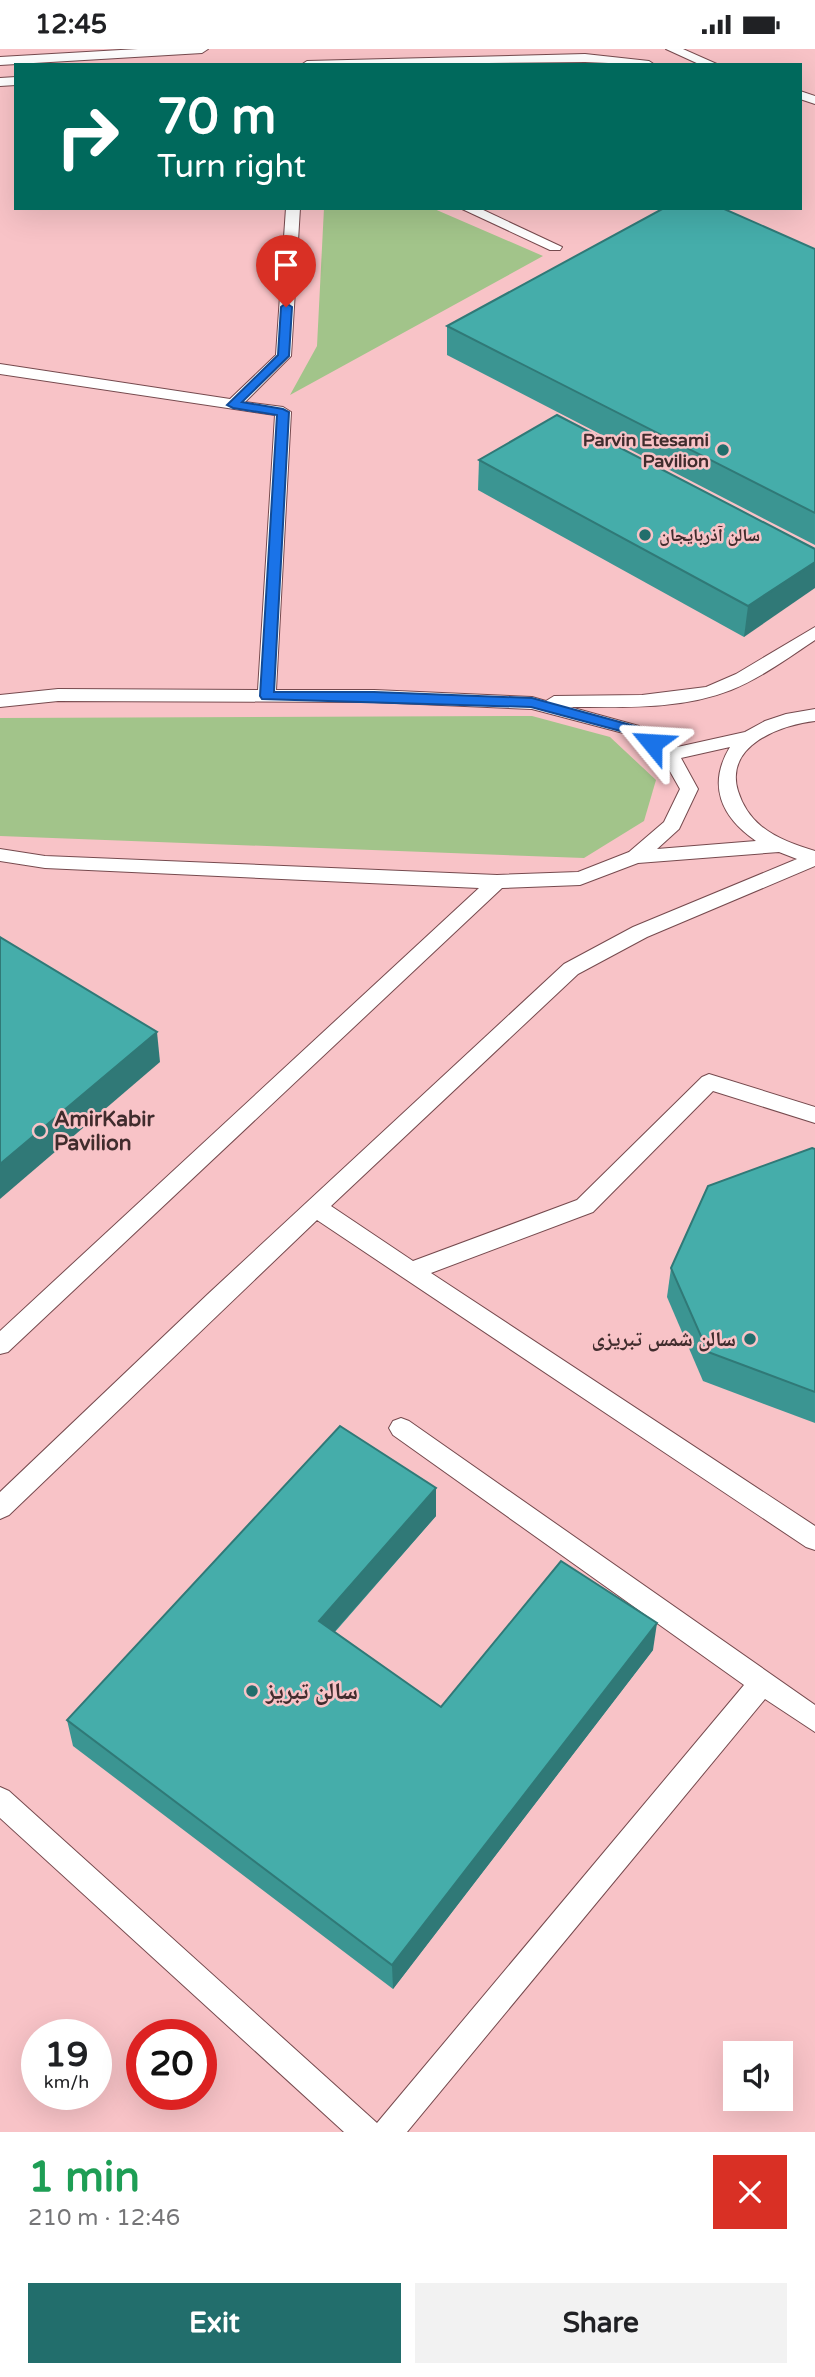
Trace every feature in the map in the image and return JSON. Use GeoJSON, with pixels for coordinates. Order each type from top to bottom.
{"type":"FeatureCollection","features":[{"type":"Feature","properties":{"kind":"lane"},"geometry":{"type":"LineString","coordinates":[[0,61],[202,49]]}},
{"type":"Feature","properties":{"kind":"lane"},"geometry":{"type":"LineString","coordinates":[[672,49],[708,63]]}},
{"type":"Feature","properties":{"kind":"lane"},"geometry":{"type":"LineString","coordinates":[[386,63],[585,58],[631,63]]}},
{"type":"Feature","properties":{"kind":"lane"},"geometry":{"type":"LineString","coordinates":[[233,405],[283,356],[293,210]]}},
{"type":"Feature","properties":{"kind":"lane"},"geometry":{"type":"LineString","coordinates":[[472,210],[555,247]]}},
{"type":"Feature","properties":{"kind":"lane"},"geometry":{"type":"LineString","coordinates":[[0,369],[283,412],[267,696]]}},
{"type":"Feature","properties":{"kind":"lane"},"geometry":{"type":"LineString","coordinates":[[0,701],[58,695],[374,697],[532,703],[646,700],[697,695],[751,674],[815,632]]}},
{"type":"Feature","properties":{"kind":"lane"},"geometry":{"type":"LineString","coordinates":[[532,703],[633,730],[670,755],[689,789],[672,825],[636,857]]}},
{"type":"Feature","properties":{"kind":"lane"},"geometry":{"type":"LineString","coordinates":[[815,715],[773,722],[748,737],[731,756],[725,778],[730,801],[749,825],[778,846],[815,858]]}},
{"type":"Feature","properties":{"kind":"lane"},"geometry":{"type":"LineString","coordinates":[[670,755],[748,737]]}},
{"type":"Feature","properties":{"kind":"lane"},"geometry":{"type":"LineString","coordinates":[[0,855],[45,862],[497,882],[580,878],[636,857],[778,846]]}},
{"type":"Feature","properties":{"kind":"lane"},"geometry":{"type":"LineString","coordinates":[[0,1508],[571,969],[640,932],[815,858]]}},
{"type":"Feature","properties":{"kind":"lane"},"geometry":{"type":"LineString","coordinates":[[0,1345],[497,882]]}},
{"type":"Feature","properties":{"kind":"lane"},"geometry":{"type":"LineString","coordinates":[[411,1271],[585,1206],[709,1082],[815,1115]]}},
{"type":"Feature","properties":{"kind":"lane"},"geometry":{"type":"LineString","coordinates":[[316,1208],[815,1539]]}},
{"type":"Feature","properties":{"kind":"lane"},"geometry":{"type":"LineString","coordinates":[[401,1428],[815,1720]]}},
{"type":"Feature","properties":{"kind":"lane"},"geometry":{"type":"LineString","coordinates":[[388,2132],[763,1682]]}},
{"type":"Feature","properties":{"kind":"lane"},"geometry":{"type":"LineString","coordinates":[[0,1800],[366,2132]]}},
{"type":"Feature","properties":{"kind":"green space"},"geometry":{"type":"Polygon","coordinates":[[[324,210],[437,210],[543,256],[290,395],[317,346],[324,210]]]}},
{"type":"Feature","properties":{"kind":"green space"},"geometry":{"type":"Polygon","coordinates":[[[532,716],[610,737],[656,780],[644,821],[584,858],[0,836],[0,718],[532,716]]]}},
{"type":"Feature","properties":{"kind":"building","name":"Parvin Etesami Pavilion"},"geometry":{"type":"Polygon","coordinates":[[[660,210],[727,210],[815,249],[815,513],[447,326],[660,210]]]}},
{"type":"Feature","properties":{"kind":"building"},"geometry":{"type":"Polygon","coordinates":[[[557,415],[815,549],[815,562],[748,606],[479,460],[557,415]]]}},
{"type":"Feature","properties":{"kind":"building","name":"AmirKabir Pavilion"},"geometry":{"type":"Polygon","coordinates":[[[0,937],[157,1032],[0,1164],[0,937]]]}},
{"type":"Feature","properties":{"kind":"building","name":"سالن شمس تبریزی"},"geometry":{"type":"Polygon","coordinates":[[[815,1149],[815,1392],[708,1352],[671,1268],[708,1186],[815,1149]]]}},
{"type":"Feature","properties":{"kind":"building","name":"سالن تبریز"},"geometry":{"type":"Polygon","coordinates":[[[340,1426],[436,1488],[319,1621],[441,1707],[561,1561],[657,1623],[392,1965],[67,1720],[340,1426]]]}},
{"type":"Feature","properties":{"kind":"place","name":"Parvin Etesami Pavilion"},"geometry":{"type":"Point","coordinates":[723,450]}},
{"type":"Feature","properties":{"kind":"place","name":"سالن آذربایجان"},"geometry":{"type":"Point","coordinates":[645,535]}},
{"type":"Feature","properties":{"kind":"place","name":"AmirKabir Pavilion"},"geometry":{"type":"Point","coordinates":[40,1131]}},
{"type":"Feature","properties":{"kind":"place","name":"سالن شمس تبریزی"},"geometry":{"type":"Point","coordinates":[750,1339]}},
{"type":"Feature","properties":{"kind":"place","name":"سالن تبریز"},"geometry":{"type":"Point","coordinates":[252,1691]}},
{"type":"Feature","properties":{"kind":"route"},"geometry":{"type":"LineString","coordinates":[[286,307],[283,356],[233,405],[283,412],[267,696],[532,703],[633,730],[652,743]]}}]}
